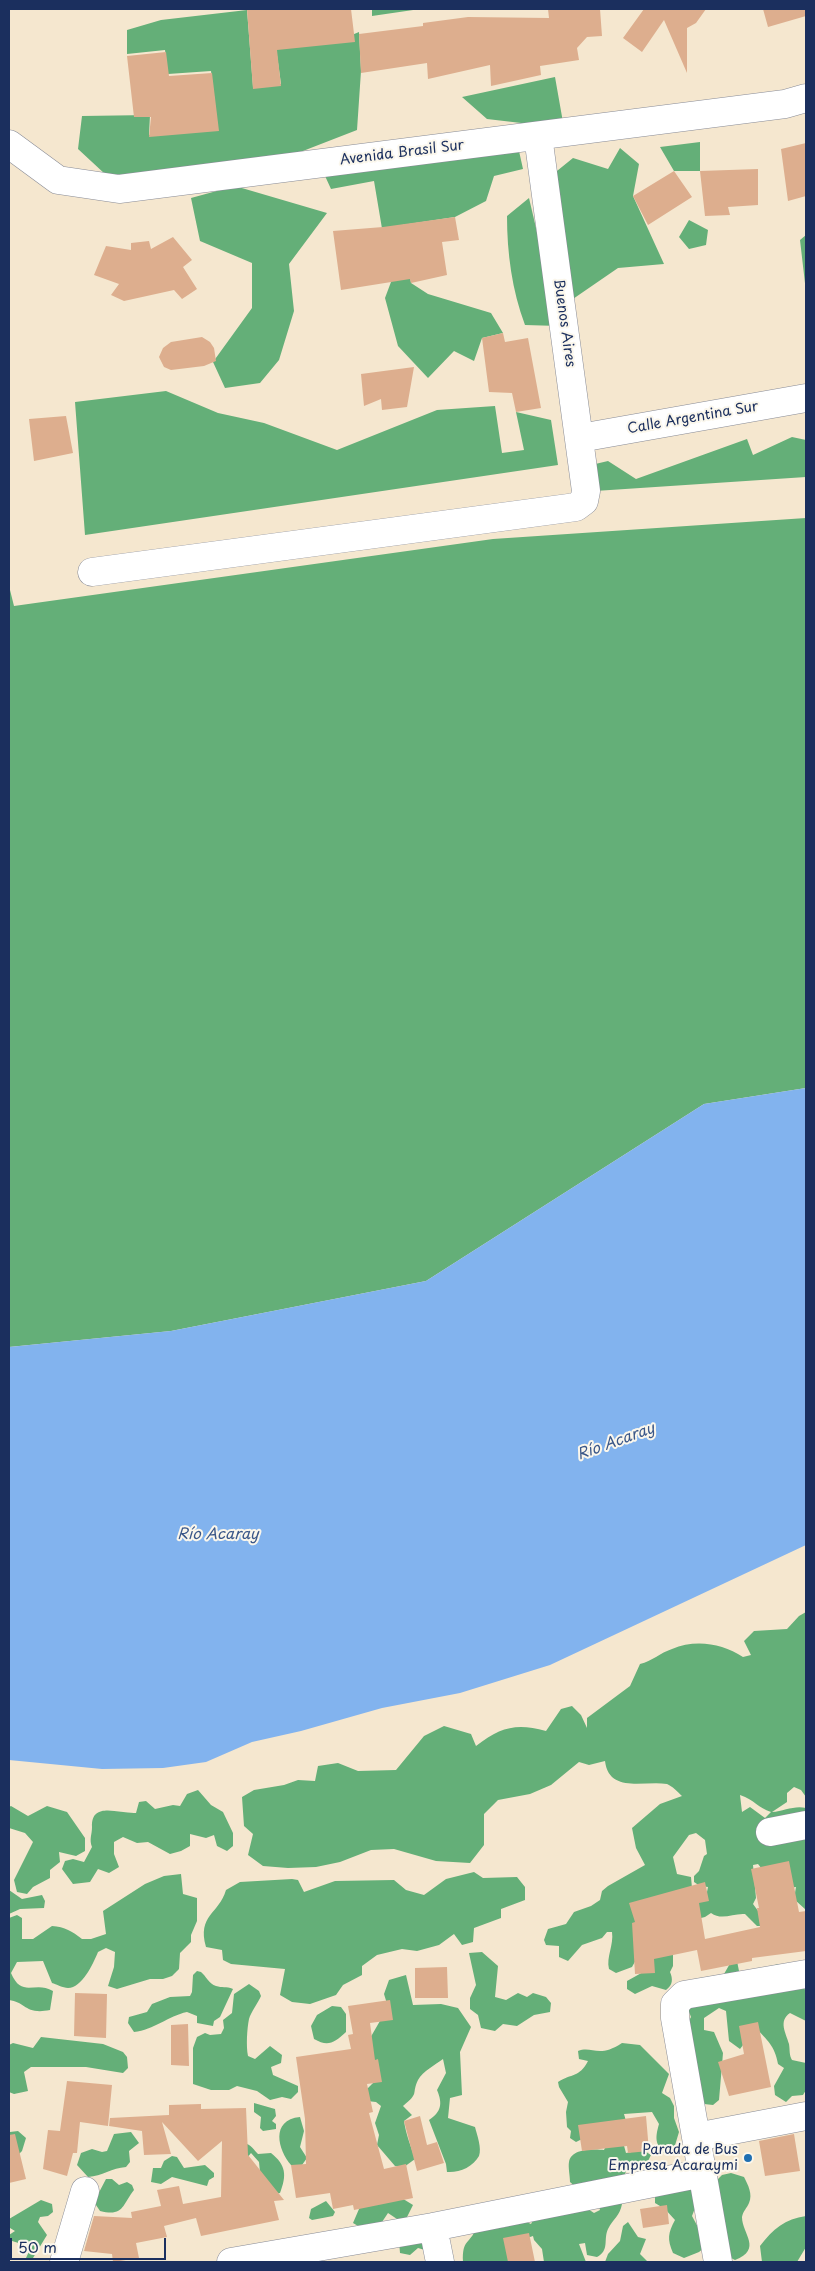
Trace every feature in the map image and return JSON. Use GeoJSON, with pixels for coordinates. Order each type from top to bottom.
{"type":"FeatureCollection","features":[{"type":"Feature","properties":{"kind":"street","name":"Avenida Brasil Sur"},"geometry":{"type":"LineString","coordinates":[[9,144],[58,180],[119,188],[785,104],[806,98]]}},
{"type":"Feature","properties":{"kind":"street","name":"Buenos Aires"},"geometry":{"type":"LineString","coordinates":[[92,572],[576,508],[584,500],[586,490],[538,136]]}},
{"type":"Feature","properties":{"kind":"street","name":"Calle Argentina Sur"},"geometry":{"type":"LineString","coordinates":[[580,438],[806,398]]}},
{"type":"Feature","properties":{"kind":"street"},"geometry":{"type":"LineString","coordinates":[[770,1832],[806,1825]]}},
{"type":"Feature","properties":{"kind":"street"},"geometry":{"type":"LineString","coordinates":[[718,2262],[675,2018],[675,2004],[684,1995],[806,1974]]}},
{"type":"Feature","properties":{"kind":"street"},"geometry":{"type":"LineString","coordinates":[[696,2137],[806,2116]]}},
{"type":"Feature","properties":{"kind":"street"},"geometry":{"type":"LineString","coordinates":[[231,2262],[433,2227],[703,2173]]}},
{"type":"Feature","properties":{"kind":"street"},"geometry":{"type":"LineString","coordinates":[[71,2258],[85,2191]]}},
{"type":"Feature","properties":{"kind":"street"},"geometry":{"type":"LineString","coordinates":[[433,2227],[440,2262]]}},
{"type":"Feature","properties":{"kind":"green space"},"geometry":{"type":"Polygon","coordinates":[[[372,9],[420,9],[372,16],[372,9]]]}},
{"type":"Feature","properties":{"kind":"green space"},"geometry":{"type":"Polygon","coordinates":[[[247,10],[253,87],[281,84],[276,48],[335,42],[359,32],[361,71],[357,130],[254,170],[119,187],[78,149],[82,116],[150,115],[149,135],[218,129],[211,71],[168,74],[165,50],[127,54],[127,30],[161,20],[247,10]]]}},
{"type":"Feature","properties":{"kind":"green space"},"geometry":{"type":"Polygon","coordinates":[[[555,77],[564,128],[487,119],[462,97],[555,77]]]}},
{"type":"Feature","properties":{"kind":"green space"},"geometry":{"type":"Polygon","coordinates":[[[700,142],[700,171],[674,171],[660,147],[700,142]]]}},
{"type":"Feature","properties":{"kind":"green space"},"geometry":{"type":"Polygon","coordinates":[[[620,148],[639,164],[633,196],[664,264],[618,268],[570,301],[552,175],[573,158],[608,169],[620,148]]]}},
{"type":"Feature","properties":{"kind":"green space"},"geometry":{"type":"Polygon","coordinates":[[[519,151],[523,169],[494,176],[486,201],[455,217],[402,225],[411,283],[428,294],[491,313],[503,333],[482,338],[474,361],[454,351],[428,378],[398,346],[385,298],[391,282],[374,181],[331,189],[320,165],[519,151]]]}},
{"type":"Feature","properties":{"kind":"green space"},"geometry":{"type":"Polygon","coordinates":[[[235,186],[327,213],[289,264],[294,311],[279,360],[260,383],[225,388],[213,362],[252,308],[252,263],[200,241],[191,198],[235,186]]]}},
{"type":"Feature","properties":{"kind":"green space"},"geometry":{"type":"Polygon","coordinates":[[[529,198],[559,326],[525,325],[517,298],[509,258],[507,216],[529,198]]]}},
{"type":"Feature","properties":{"kind":"green space"},"geometry":{"type":"Polygon","coordinates":[[[689,220],[708,230],[706,245],[689,249],[679,237],[689,220]]]}},
{"type":"Feature","properties":{"kind":"green space"},"geometry":{"type":"Polygon","coordinates":[[[806,235],[806,292],[800,240],[806,235]]]}},
{"type":"Feature","properties":{"kind":"green space"},"geometry":{"type":"Polygon","coordinates":[[[166,391],[218,413],[264,423],[337,450],[437,410],[495,406],[502,453],[524,450],[516,412],[551,420],[558,465],[85,535],[75,402],[166,391]]]}},
{"type":"Feature","properties":{"kind":"green space"},"geometry":{"type":"Polygon","coordinates":[[[792,437],[806,440],[806,477],[595,491],[591,465],[608,461],[636,479],[747,439],[753,455],[792,437]]]}},
{"type":"Feature","properties":{"kind":"green space"},"geometry":{"type":"Polygon","coordinates":[[[806,518],[806,1088],[704,1104],[426,1281],[171,1331],[9,1347],[9,586],[14,606],[493,539],[806,518]]]}},
{"type":"Feature","properties":{"kind":"green space"},"geometry":{"type":"Polygon","coordinates":[[[806,1612],[806,1797],[801,1790],[794,1787],[787,1793],[787,1802],[772,1812],[806,1808],[806,1910],[794,1899],[796,1887],[778,1889],[758,1864],[753,1865],[756,1898],[753,1904],[769,1926],[757,1926],[745,1914],[723,1917],[711,1913],[705,1917],[664,1927],[706,1897],[708,1887],[700,1886],[694,1882],[694,1876],[699,1871],[704,1856],[707,1854],[705,1840],[696,1833],[689,1835],[673,1857],[677,1874],[691,1877],[692,1888],[636,1927],[637,1958],[632,1967],[616,1973],[609,1969],[608,1960],[612,1932],[607,1932],[602,1938],[582,1945],[568,1961],[559,1957],[559,1946],[546,1945],[544,1940],[548,1929],[566,1924],[574,1912],[591,1906],[600,1900],[602,1891],[608,1886],[645,1865],[636,1848],[632,1828],[660,1804],[682,1796],[667,1784],[621,1782],[613,1778],[608,1771],[605,1761],[589,1765],[579,1762],[551,1785],[530,1794],[498,1800],[484,1814],[484,1845],[470,1863],[436,1861],[394,1849],[371,1850],[340,1862],[316,1867],[288,1868],[263,1866],[248,1855],[253,1834],[244,1826],[242,1797],[254,1790],[284,1785],[298,1780],[315,1781],[318,1766],[338,1763],[358,1771],[396,1770],[424,1736],[444,1726],[471,1734],[476,1746],[493,1735],[509,1728],[526,1727],[546,1731],[561,1709],[572,1706],[581,1715],[587,1728],[587,1718],[630,1686],[640,1664],[681,1646],[699,1643],[726,1648],[743,1657],[751,1655],[744,1641],[754,1631],[787,1629],[799,1616],[806,1612]],[[740,1795],[742,1812],[750,1807],[765,1818],[771,1812],[763,1808],[740,1795]]]}},
{"type":"Feature","properties":{"kind":"green space"},"geometry":{"type":"Polygon","coordinates":[[[198,1790],[211,1805],[223,1812],[233,1833],[233,1846],[227,1851],[217,1846],[214,1835],[206,1838],[190,1834],[190,1846],[170,1854],[148,1842],[137,1843],[123,1837],[114,1842],[114,1854],[119,1867],[109,1873],[98,1869],[90,1882],[73,1884],[62,1869],[65,1861],[73,1859],[84,1862],[92,1847],[93,1819],[101,1811],[136,1813],[139,1802],[146,1801],[155,1809],[173,1805],[180,1806],[187,1794],[198,1790]]]}},
{"type":"Feature","properties":{"kind":"green space"},"geometry":{"type":"Polygon","coordinates":[[[11,1806],[28,1816],[47,1806],[67,1812],[85,1838],[85,1851],[76,1856],[59,1852],[60,1862],[50,1870],[50,1878],[33,1887],[27,1894],[17,1892],[14,1880],[33,1842],[25,1833],[9,1828],[9,1807],[11,1806]]]}},
{"type":"Feature","properties":{"kind":"green space"},"geometry":{"type":"Polygon","coordinates":[[[474,1872],[483,1878],[517,1877],[525,1887],[525,1900],[501,1909],[501,1918],[474,1928],[473,1942],[462,1945],[454,1934],[439,1945],[417,1951],[402,1949],[377,1955],[362,1966],[362,1975],[343,1985],[336,1995],[310,2004],[292,2002],[280,1995],[285,1969],[231,1964],[223,1960],[222,1950],[206,1947],[204,1928],[207,1921],[219,1905],[226,1890],[240,1882],[292,1879],[298,1880],[304,1892],[335,1881],[394,1880],[406,1890],[424,1895],[446,1879],[474,1872]]]}},
{"type":"Feature","properties":{"kind":"green space"},"geometry":{"type":"Polygon","coordinates":[[[181,1874],[183,1894],[197,1898],[197,1921],[191,1935],[191,1942],[180,1953],[179,1969],[172,1976],[163,1979],[150,1979],[117,1989],[108,1986],[114,1967],[115,1952],[106,1948],[98,1952],[82,1980],[73,1987],[68,1988],[52,1983],[43,1961],[17,1962],[11,1973],[15,1981],[24,1987],[40,1987],[53,1991],[50,2010],[35,2011],[9,2000],[9,1918],[17,1915],[22,1918],[22,1939],[33,1939],[52,1926],[68,1930],[82,1939],[91,1939],[106,1934],[103,1911],[145,1884],[164,1876],[181,1874]]]}},
{"type":"Feature","properties":{"kind":"green space"},"geometry":{"type":"Polygon","coordinates":[[[9,1890],[22,1899],[42,1895],[45,1901],[44,1908],[20,1909],[9,1914],[9,1890]]]}},
{"type":"Feature","properties":{"kind":"green space"},"geometry":{"type":"Polygon","coordinates":[[[652,1951],[673,1952],[673,1966],[670,1972],[671,1984],[666,1990],[652,1986],[635,1994],[627,1989],[627,1981],[645,1971],[652,1951]]]}},
{"type":"Feature","properties":{"kind":"green space"},"geometry":{"type":"Polygon","coordinates":[[[482,1952],[498,1966],[495,1997],[506,2000],[518,1993],[527,1997],[533,1993],[546,1997],[551,2003],[550,2012],[534,2015],[517,2026],[503,2024],[495,2031],[481,2028],[478,2015],[470,2009],[470,1998],[476,1985],[469,1953],[482,1952]]]}},
{"type":"Feature","properties":{"kind":"green space"},"geometry":{"type":"Polygon","coordinates":[[[732,1960],[737,1961],[739,1971],[743,1973],[779,1964],[789,1967],[806,1991],[806,2021],[790,2013],[784,2020],[792,2060],[806,2063],[806,2090],[803,2095],[792,2096],[786,2102],[775,2095],[774,2086],[784,2068],[778,2064],[775,2052],[770,2044],[756,2028],[740,2049],[729,2041],[726,2011],[719,2008],[704,2018],[704,2030],[714,2032],[723,2053],[719,2100],[713,2105],[704,2104],[685,2028],[691,2017],[685,2001],[695,1979],[724,1974],[732,1960]]]}},
{"type":"Feature","properties":{"kind":"green space"},"geometry":{"type":"Polygon","coordinates":[[[197,1971],[201,1972],[209,1982],[218,1987],[233,1989],[220,2017],[214,2021],[213,2026],[197,2023],[197,2016],[187,2012],[148,2029],[134,2032],[128,2023],[129,2017],[147,2012],[152,2004],[170,1997],[190,1996],[193,1975],[197,1971]]]}},
{"type":"Feature","properties":{"kind":"green space"},"geometry":{"type":"Polygon","coordinates":[[[406,1975],[413,2005],[441,2004],[458,2008],[471,2027],[460,2052],[462,2095],[450,2098],[448,2118],[475,2127],[480,2153],[473,2163],[461,2170],[447,2172],[446,2164],[429,2120],[440,2107],[437,2090],[446,2073],[443,2059],[420,2077],[413,2096],[403,2106],[412,2115],[404,2121],[415,2159],[404,2167],[395,2166],[377,2145],[379,2135],[375,2123],[381,2106],[376,2102],[367,2101],[365,2091],[378,2078],[369,2040],[388,2007],[384,1994],[389,1980],[406,1975]]]}},
{"type":"Feature","properties":{"kind":"green space"},"geometry":{"type":"Polygon","coordinates":[[[249,1984],[259,1991],[261,1996],[249,2019],[248,2056],[255,2059],[270,2046],[282,2055],[281,2063],[271,2067],[273,2075],[298,2086],[298,2092],[291,2099],[282,2097],[270,2100],[257,2091],[237,2086],[229,2090],[211,2090],[193,2084],[193,2048],[197,2037],[205,2033],[210,2035],[221,2034],[224,2028],[223,2020],[232,2013],[234,1994],[249,1984]]]}},
{"type":"Feature","properties":{"kind":"green space"},"geometry":{"type":"Polygon","coordinates":[[[332,2006],[341,2007],[346,2014],[346,2032],[331,2043],[323,2043],[314,2039],[311,2026],[317,2015],[332,2006]]]}},
{"type":"Feature","properties":{"kind":"green space"},"geometry":{"type":"Polygon","coordinates":[[[41,2037],[103,2044],[123,2052],[127,2057],[128,2068],[123,2073],[86,2067],[31,2067],[24,2072],[28,2091],[14,2094],[9,2092],[9,2045],[13,2043],[33,2048],[41,2037]]]}},
{"type":"Feature","properties":{"kind":"green space"},"geometry":{"type":"Polygon","coordinates":[[[622,2043],[640,2045],[669,2074],[662,2093],[670,2098],[674,2106],[674,2118],[679,2132],[673,2152],[665,2154],[659,2147],[657,2133],[659,2124],[652,2112],[624,2114],[628,2128],[623,2142],[626,2153],[643,2150],[651,2155],[647,2163],[627,2169],[624,2176],[578,2189],[570,2182],[569,2164],[571,2157],[584,2150],[604,2150],[608,2141],[586,2137],[576,2142],[570,2138],[571,2131],[567,2127],[566,2112],[568,2102],[558,2082],[578,2073],[585,2066],[588,2061],[579,2059],[578,2051],[587,2049],[607,2050],[622,2043]]]}},
{"type":"Feature","properties":{"kind":"green space"},"geometry":{"type":"Polygon","coordinates":[[[254,2103],[275,2109],[276,2116],[272,2121],[276,2124],[276,2129],[263,2131],[260,2128],[261,2117],[254,2112],[254,2103]]]}},
{"type":"Feature","properties":{"kind":"green space"},"geometry":{"type":"Polygon","coordinates":[[[300,2117],[304,2131],[300,2147],[307,2158],[302,2165],[291,2165],[283,2152],[279,2136],[284,2124],[290,2119],[300,2117]]]}},
{"type":"Feature","properties":{"kind":"green space"},"geometry":{"type":"Polygon","coordinates":[[[18,2131],[26,2138],[22,2151],[19,2154],[9,2153],[9,2134],[10,2132],[18,2131]]]}},
{"type":"Feature","properties":{"kind":"green space"},"geometry":{"type":"Polygon","coordinates":[[[131,2132],[139,2143],[129,2151],[130,2162],[126,2167],[88,2177],[77,2165],[81,2153],[92,2149],[102,2152],[107,2151],[114,2134],[131,2132]]]}},
{"type":"Feature","properties":{"kind":"green space"},"geometry":{"type":"Polygon","coordinates":[[[240,2143],[249,2145],[258,2154],[271,2153],[280,2162],[284,2171],[284,2181],[280,2193],[275,2194],[260,2172],[259,2162],[251,2153],[243,2163],[240,2143]]]}},
{"type":"Feature","properties":{"kind":"green space"},"geometry":{"type":"Polygon","coordinates":[[[172,2156],[177,2157],[184,2168],[205,2165],[214,2173],[214,2177],[209,2180],[207,2186],[172,2177],[161,2184],[151,2182],[153,2168],[161,2168],[164,2161],[172,2156]]]}},
{"type":"Feature","properties":{"kind":"green space"},"geometry":{"type":"Polygon","coordinates":[[[731,2173],[744,2177],[750,2196],[749,2203],[742,2217],[750,2246],[743,2256],[735,2260],[723,2254],[715,2182],[722,2175],[731,2173]]]}},
{"type":"Feature","properties":{"kind":"green space"},"geometry":{"type":"Polygon","coordinates":[[[106,2179],[112,2179],[119,2185],[127,2182],[132,2185],[134,2190],[118,2211],[100,2211],[94,2202],[106,2179]]]}},
{"type":"Feature","properties":{"kind":"green space"},"geometry":{"type":"Polygon","coordinates":[[[677,2180],[693,2190],[695,2208],[692,2216],[700,2231],[704,2248],[684,2258],[673,2253],[669,2240],[675,2220],[665,2209],[655,2203],[655,2193],[677,2180]]]}},
{"type":"Feature","properties":{"kind":"green space"},"geometry":{"type":"Polygon","coordinates":[[[400,2197],[413,2205],[406,2219],[397,2219],[388,2213],[382,2222],[365,2230],[353,2223],[362,2202],[400,2197]]]}},
{"type":"Feature","properties":{"kind":"green space"},"geometry":{"type":"Polygon","coordinates":[[[617,2199],[622,2204],[621,2208],[608,2229],[604,2251],[597,2257],[587,2255],[585,2243],[579,2244],[586,2262],[544,2262],[542,2249],[533,2236],[521,2240],[513,2262],[463,2262],[465,2245],[476,2228],[502,2228],[522,2221],[531,2224],[534,2218],[588,2209],[594,2213],[600,2210],[599,2206],[617,2199]]]}},
{"type":"Feature","properties":{"kind":"green space"},"geometry":{"type":"Polygon","coordinates":[[[41,2200],[52,2204],[53,2212],[48,2216],[40,2217],[38,2222],[47,2235],[33,2258],[26,2258],[31,2247],[9,2240],[9,2235],[15,2231],[10,2228],[9,2219],[41,2200]]]}},
{"type":"Feature","properties":{"kind":"green space"},"geometry":{"type":"Polygon","coordinates":[[[326,2201],[335,2212],[333,2216],[312,2220],[309,2218],[311,2209],[326,2201]]]}},
{"type":"Feature","properties":{"kind":"green space"},"geometry":{"type":"Polygon","coordinates":[[[806,2216],[806,2247],[797,2262],[762,2262],[760,2246],[770,2235],[786,2222],[806,2216]]]}},
{"type":"Feature","properties":{"kind":"green space"},"geometry":{"type":"Polygon","coordinates":[[[628,2222],[638,2237],[646,2239],[640,2254],[648,2262],[605,2262],[608,2254],[620,2241],[623,2226],[628,2222]]]}},
{"type":"Feature","properties":{"kind":"green space"},"geometry":{"type":"Polygon","coordinates":[[[420,2239],[432,2252],[418,2248],[410,2255],[400,2253],[399,2241],[420,2239]]]}},
{"type":"Feature","properties":{"kind":"water","name":"Río Acaray"},"geometry":{"type":"Polygon","coordinates":[[[806,1088],[806,1545],[550,1665],[460,1693],[382,1708],[301,1731],[252,1742],[206,1762],[163,1768],[102,1769],[9,1760],[9,1347],[171,1331],[426,1281],[704,1104],[806,1088]]]}},
{"type":"Feature","properties":{"kind":"building"},"geometry":{"type":"Polygon","coordinates":[[[247,9],[351,9],[355,42],[277,50],[281,86],[253,89],[247,9]]]}},
{"type":"Feature","properties":{"kind":"building"},"geometry":{"type":"Polygon","coordinates":[[[548,9],[600,9],[602,36],[587,37],[577,48],[579,60],[540,66],[541,75],[491,86],[490,65],[428,79],[427,63],[361,73],[359,34],[423,26],[423,23],[468,17],[549,18],[548,9]]]}},
{"type":"Feature","properties":{"kind":"building"},"geometry":{"type":"Polygon","coordinates":[[[644,9],[706,9],[696,23],[687,28],[687,73],[664,20],[642,52],[623,38],[644,9]]]}},
{"type":"Feature","properties":{"kind":"building"},"geometry":{"type":"Polygon","coordinates":[[[763,9],[806,9],[806,16],[768,27],[763,9]]]}},
{"type":"Feature","properties":{"kind":"building"},"geometry":{"type":"Polygon","coordinates":[[[166,52],[169,76],[212,73],[219,131],[149,137],[151,117],[134,117],[127,56],[166,52]]]}},
{"type":"Feature","properties":{"kind":"building"},"geometry":{"type":"Polygon","coordinates":[[[806,143],[806,196],[788,201],[781,149],[806,143]]]}},
{"type":"Feature","properties":{"kind":"building"},"geometry":{"type":"Polygon","coordinates":[[[758,169],[758,205],[728,207],[730,215],[705,216],[700,171],[758,169]]]}},
{"type":"Feature","properties":{"kind":"building"},"geometry":{"type":"Polygon","coordinates":[[[674,171],[692,197],[648,225],[633,196],[674,171]]]}},
{"type":"Feature","properties":{"kind":"building"},"geometry":{"type":"Polygon","coordinates":[[[455,217],[459,240],[442,242],[447,275],[411,283],[410,279],[341,290],[333,231],[383,227],[455,217]]]}},
{"type":"Feature","properties":{"kind":"building"},"geometry":{"type":"Polygon","coordinates":[[[173,237],[192,260],[183,267],[197,289],[182,299],[174,290],[124,301],[111,295],[119,284],[94,275],[106,246],[131,250],[131,243],[149,241],[151,249],[173,237]]]}},
{"type":"Feature","properties":{"kind":"building"},"geometry":{"type":"Polygon","coordinates":[[[503,333],[505,342],[528,338],[541,408],[516,412],[512,393],[489,392],[482,338],[503,333]]]}},
{"type":"Feature","properties":{"kind":"building"},"geometry":{"type":"Polygon","coordinates":[[[202,337],[210,342],[214,348],[216,361],[204,366],[171,370],[164,367],[159,357],[163,348],[171,342],[202,337]]]}},
{"type":"Feature","properties":{"kind":"building"},"geometry":{"type":"Polygon","coordinates":[[[414,367],[407,407],[382,410],[381,399],[364,406],[361,374],[414,367]]]}},
{"type":"Feature","properties":{"kind":"building"},"geometry":{"type":"Polygon","coordinates":[[[66,416],[73,453],[34,461],[29,419],[66,416]]]}},
{"type":"Feature","properties":{"kind":"building"},"geometry":{"type":"Polygon","coordinates":[[[789,1861],[799,1912],[806,1911],[806,1951],[752,1958],[752,1961],[701,1971],[697,1950],[654,1959],[655,1973],[635,1974],[632,1923],[635,1922],[629,1903],[705,1882],[709,1901],[699,1903],[705,1939],[760,1927],[757,1908],[759,1908],[751,1869],[789,1861]]]}},
{"type":"Feature","properties":{"kind":"building"},"geometry":{"type":"Polygon","coordinates":[[[447,1967],[448,1998],[415,1998],[415,1968],[447,1967]]]}},
{"type":"Feature","properties":{"kind":"building"},"geometry":{"type":"Polygon","coordinates":[[[75,1993],[107,1994],[106,2038],[74,2036],[75,1993]]]}},
{"type":"Feature","properties":{"kind":"building"},"geometry":{"type":"Polygon","coordinates":[[[390,2000],[393,2020],[370,2023],[375,2060],[378,2059],[382,2082],[367,2084],[373,2112],[369,2113],[384,2169],[406,2164],[413,2198],[354,2210],[353,2205],[333,2209],[330,2193],[296,2198],[291,2165],[306,2164],[305,2119],[296,2057],[351,2049],[348,2035],[353,2034],[348,2006],[390,2000]]]}},
{"type":"Feature","properties":{"kind":"building"},"geometry":{"type":"Polygon","coordinates":[[[758,2022],[771,2087],[729,2096],[718,2062],[744,2054],[739,2026],[758,2022]]]}},
{"type":"Feature","properties":{"kind":"building"},"geometry":{"type":"Polygon","coordinates":[[[188,2024],[189,2066],[171,2065],[171,2025],[188,2024]]]}},
{"type":"Feature","properties":{"kind":"building"},"geometry":{"type":"Polygon","coordinates":[[[67,2081],[112,2085],[108,2126],[80,2122],[77,2153],[73,2153],[67,2176],[43,2169],[48,2130],[60,2131],[67,2081]]]}},
{"type":"Feature","properties":{"kind":"building"},"geometry":{"type":"Polygon","coordinates":[[[201,2104],[201,2109],[246,2108],[248,2155],[284,2200],[274,2201],[279,2220],[201,2236],[196,2218],[164,2226],[167,2237],[136,2243],[139,2258],[113,2262],[112,2254],[84,2251],[94,2216],[132,2218],[131,2212],[161,2206],[157,2190],[179,2186],[183,2204],[221,2197],[222,2141],[198,2161],[162,2122],[171,2154],[144,2155],[142,2131],[109,2126],[110,2118],[169,2115],[169,2105],[201,2104]]]}},
{"type":"Feature","properties":{"kind":"building"},"geometry":{"type":"Polygon","coordinates":[[[420,2116],[427,2145],[437,2142],[444,2163],[417,2171],[404,2121],[420,2116]]]}},
{"type":"Feature","properties":{"kind":"building"},"geometry":{"type":"Polygon","coordinates":[[[646,2116],[649,2151],[628,2153],[627,2146],[582,2151],[578,2125],[646,2116]]]}},
{"type":"Feature","properties":{"kind":"building"},"geometry":{"type":"Polygon","coordinates":[[[15,2134],[26,2179],[9,2183],[9,2135],[15,2134]]]}},
{"type":"Feature","properties":{"kind":"building"},"geometry":{"type":"Polygon","coordinates":[[[794,2134],[800,2171],[765,2176],[759,2141],[794,2134]]]}},
{"type":"Feature","properties":{"kind":"building"},"geometry":{"type":"Polygon","coordinates":[[[667,2205],[669,2224],[643,2228],[640,2209],[667,2205]]]}},
{"type":"Feature","properties":{"kind":"building"},"geometry":{"type":"Polygon","coordinates":[[[529,2233],[535,2262],[508,2262],[503,2238],[529,2233]]]}},
{"type":"Feature","properties":{"kind":"place","name":"Parada de Bus Empresa Acaraymi"},"geometry":{"type":"Point","coordinates":[748,2158]}}]}
